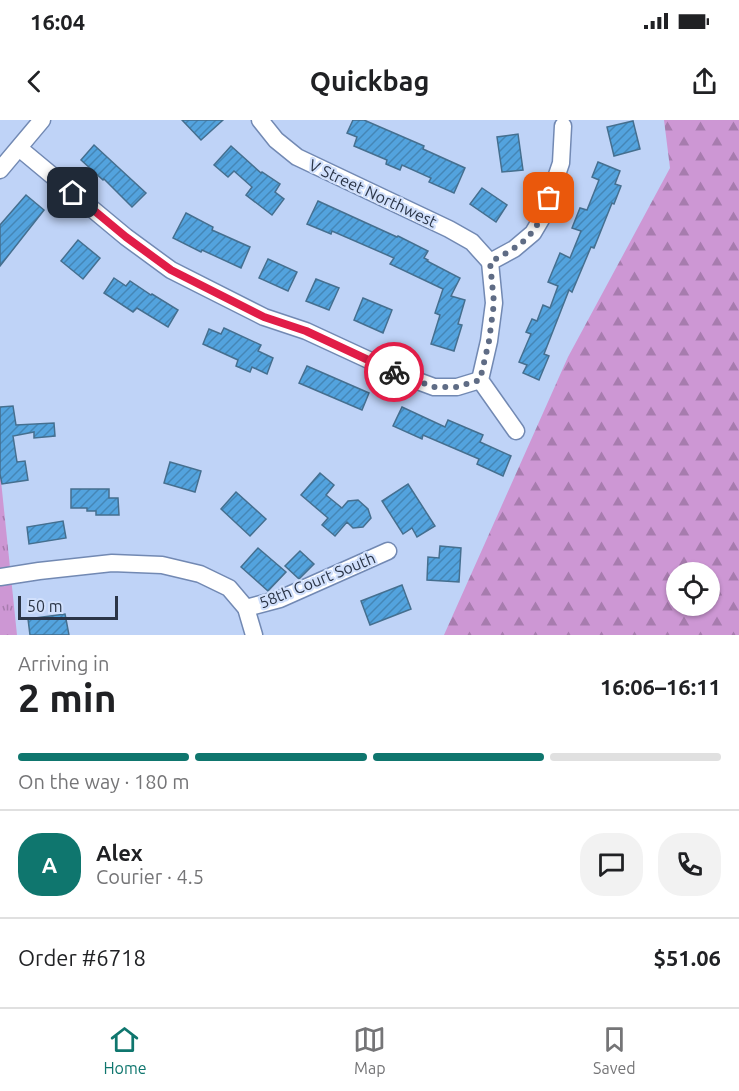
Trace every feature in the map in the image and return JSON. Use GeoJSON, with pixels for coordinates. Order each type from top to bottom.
{"type":"FeatureCollection","features":[{"type":"Feature","properties":{"kind":"street"},"geometry":{"type":"LineString","coordinates":[[0,170],[42,120]]}},
{"type":"Feature","properties":{"kind":"street","name":"V Street Northwest"},"geometry":{"type":"LineString","coordinates":[[260,120],[276,140],[297,157],[449,229],[472,242],[490,262]]}},
{"type":"Feature","properties":{"kind":"street"},"geometry":{"type":"LineString","coordinates":[[516,431],[480,380],[489,341],[494,303],[490,262],[514,249],[533,233],[543,216],[561,163],[563,126]]}},
{"type":"Feature","properties":{"kind":"street"},"geometry":{"type":"LineString","coordinates":[[19,148],[126,237],[171,270],[264,317],[306,331],[399,374],[434,387],[457,387],[480,380]]}},
{"type":"Feature","properties":{"kind":"street","name":"58th Court South"},"geometry":{"type":"LineString","coordinates":[[246,608],[280,599],[388,551]]}},
{"type":"Feature","properties":{"kind":"street"},"geometry":{"type":"LineString","coordinates":[[0,577],[111,563],[162,566],[200,574],[229,588],[246,608],[254,635]]}},
{"type":"Feature","properties":{"kind":"green space"},"geometry":{"type":"Polygon","coordinates":[[[664,120],[739,120],[739,635],[444,635],[568,357],[670,168],[664,120]]]}},
{"type":"Feature","properties":{"kind":"green space"},"geometry":{"type":"Polygon","coordinates":[[[0,471],[17,635],[0,635],[0,471]]]}},
{"type":"Feature","properties":{"kind":"building"},"geometry":{"type":"Polygon","coordinates":[[[182,120],[223,120],[201,140],[182,120]]]}},
{"type":"Feature","properties":{"kind":"building"},"geometry":{"type":"Polygon","coordinates":[[[353,120],[364,120],[424,146],[423,149],[465,168],[454,193],[429,182],[431,178],[402,165],[400,170],[386,164],[387,160],[354,146],[357,137],[347,133],[353,120]]]}},
{"type":"Feature","properties":{"kind":"building"},"geometry":{"type":"Polygon","coordinates":[[[633,121],[640,149],[614,156],[607,127],[633,121]]]}},
{"type":"Feature","properties":{"kind":"building"},"geometry":{"type":"Polygon","coordinates":[[[518,134],[523,170],[502,172],[497,137],[518,134]]]}},
{"type":"Feature","properties":{"kind":"building"},"geometry":{"type":"Polygon","coordinates":[[[94,145],[146,193],[132,207],[81,160],[94,145]]]}},
{"type":"Feature","properties":{"kind":"building"},"geometry":{"type":"Polygon","coordinates":[[[231,146],[261,173],[280,184],[275,192],[284,199],[272,215],[246,195],[252,187],[234,171],[228,177],[214,165],[231,146]]]}},
{"type":"Feature","properties":{"kind":"building"},"geometry":{"type":"Polygon","coordinates":[[[598,162],[620,171],[615,184],[621,186],[572,292],[569,290],[544,354],[549,356],[539,380],[523,373],[527,365],[519,362],[531,334],[526,332],[532,319],[537,321],[543,305],[550,308],[558,286],[548,282],[560,253],[570,258],[581,231],[572,228],[580,208],[587,210],[599,180],[592,177],[598,162]]]}},
{"type":"Feature","properties":{"kind":"building"},"geometry":{"type":"Polygon","coordinates":[[[482,188],[507,205],[496,222],[470,204],[482,188]]]}},
{"type":"Feature","properties":{"kind":"building"},"geometry":{"type":"Polygon","coordinates":[[[26,195],[44,210],[0,266],[0,225],[26,195]]]}},
{"type":"Feature","properties":{"kind":"building"},"geometry":{"type":"Polygon","coordinates":[[[318,201],[428,251],[424,258],[427,261],[460,278],[451,296],[465,300],[458,324],[462,325],[454,351],[431,344],[440,315],[435,313],[443,289],[390,264],[394,258],[332,231],[331,234],[307,224],[318,201]]]}},
{"type":"Feature","properties":{"kind":"building"},"geometry":{"type":"Polygon","coordinates":[[[186,213],[213,227],[212,230],[250,247],[241,268],[173,238],[186,213]]]}},
{"type":"Feature","properties":{"kind":"building"},"geometry":{"type":"Polygon","coordinates":[[[78,240],[100,258],[83,279],[61,261],[78,240]]]}},
{"type":"Feature","properties":{"kind":"building"},"geometry":{"type":"Polygon","coordinates":[[[268,259],[297,272],[288,291],[259,278],[268,259]]]}},
{"type":"Feature","properties":{"kind":"building"},"geometry":{"type":"Polygon","coordinates":[[[114,278],[126,286],[130,281],[178,310],[168,327],[137,308],[133,312],[104,293],[114,278]]]}},
{"type":"Feature","properties":{"kind":"building"},"geometry":{"type":"Polygon","coordinates":[[[316,279],[339,288],[329,310],[306,301],[316,279]]]}},
{"type":"Feature","properties":{"kind":"building"},"geometry":{"type":"Polygon","coordinates":[[[363,298],[392,310],[383,333],[354,320],[363,298]]]}},
{"type":"Feature","properties":{"kind":"building"},"geometry":{"type":"Polygon","coordinates":[[[224,328],[261,345],[258,351],[273,358],[267,374],[252,367],[250,372],[236,366],[238,360],[203,344],[209,329],[221,334],[224,328]]]}},
{"type":"Feature","properties":{"kind":"building"},"geometry":{"type":"Polygon","coordinates":[[[307,366],[369,393],[362,410],[299,383],[307,366]]]}},
{"type":"Feature","properties":{"kind":"building"},"geometry":{"type":"Polygon","coordinates":[[[13,406],[16,425],[54,423],[55,436],[34,438],[34,432],[13,436],[17,462],[25,461],[28,480],[2,484],[0,407],[13,406]]]}},
{"type":"Feature","properties":{"kind":"building"},"geometry":{"type":"Polygon","coordinates":[[[402,407],[445,427],[448,420],[483,435],[480,442],[511,456],[503,476],[477,464],[479,459],[423,435],[422,439],[393,426],[402,407]]]}},
{"type":"Feature","properties":{"kind":"building"},"geometry":{"type":"Polygon","coordinates":[[[170,462],[201,471],[195,492],[164,483],[170,462]]]}},
{"type":"Feature","properties":{"kind":"building"},"geometry":{"type":"Polygon","coordinates":[[[320,473],[334,485],[326,495],[342,508],[348,501],[358,500],[368,509],[371,518],[363,527],[353,528],[347,522],[335,536],[322,525],[328,518],[301,495],[320,473]]]}},
{"type":"Feature","properties":{"kind":"building"},"geometry":{"type":"Polygon","coordinates":[[[408,484],[435,526],[417,537],[412,528],[403,534],[382,501],[408,484]]]}},
{"type":"Feature","properties":{"kind":"building"},"geometry":{"type":"Polygon","coordinates":[[[71,489],[109,489],[109,498],[118,498],[119,515],[96,515],[96,511],[87,511],[87,508],[71,508],[71,489]]]}},
{"type":"Feature","properties":{"kind":"building"},"geometry":{"type":"Polygon","coordinates":[[[236,492],[266,519],[250,536],[221,509],[236,492]]]}},
{"type":"Feature","properties":{"kind":"building"},"geometry":{"type":"Polygon","coordinates":[[[63,521],[66,538],[29,544],[27,527],[63,521]]]}},
{"type":"Feature","properties":{"kind":"building"},"geometry":{"type":"Polygon","coordinates":[[[440,546],[461,548],[459,582],[427,580],[428,557],[439,558],[440,546]]]}},
{"type":"Feature","properties":{"kind":"building"},"geometry":{"type":"Polygon","coordinates":[[[258,548],[286,572],[268,591],[241,567],[258,548]]]}},
{"type":"Feature","properties":{"kind":"building"},"geometry":{"type":"Polygon","coordinates":[[[300,551],[314,564],[299,579],[285,566],[300,551]]]}},
{"type":"Feature","properties":{"kind":"building"},"geometry":{"type":"Polygon","coordinates":[[[402,585],[411,609],[370,625],[361,601],[402,585]]]}},
{"type":"Feature","properties":{"kind":"building"},"geometry":{"type":"Polygon","coordinates":[[[65,614],[69,635],[30,635],[28,619],[65,614]]]}},
{"type":"Feature","properties":{"kind":"way so far"},"geometry":{"type":"LineString","coordinates":[[394,372],[434,387],[457,387],[480,380],[489,341],[494,303],[490,262],[514,249],[533,233],[543,216],[549,198]]}},
{"type":"Feature","properties":{"kind":"route"},"geometry":{"type":"LineString","coordinates":[[73,193],[126,237],[171,270],[264,317],[306,331],[394,372]]}}]}
